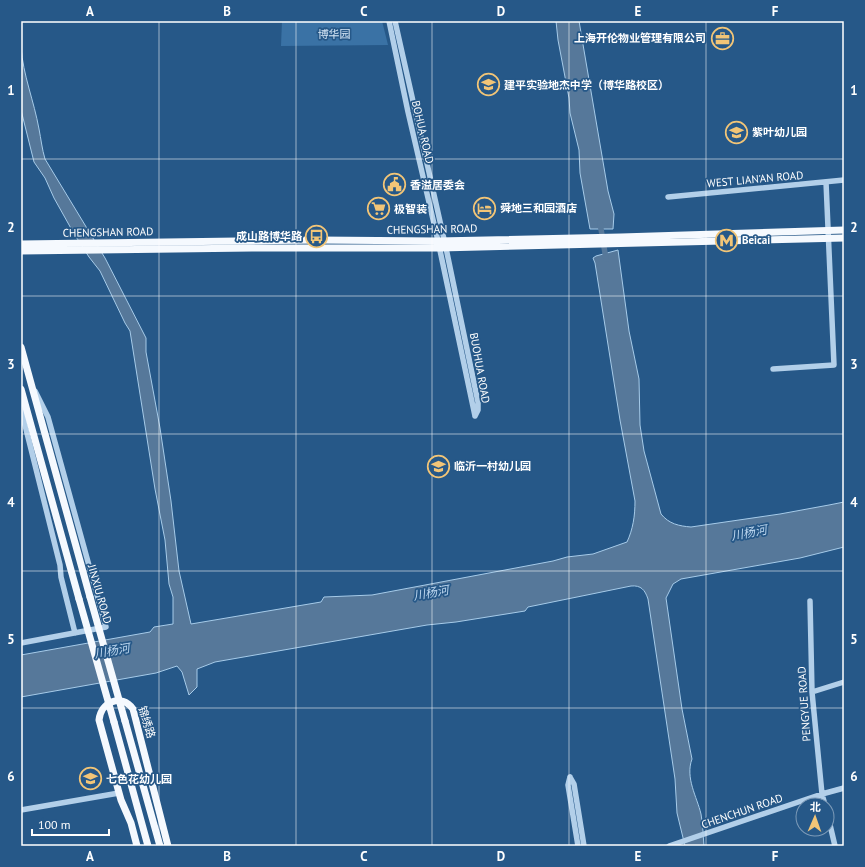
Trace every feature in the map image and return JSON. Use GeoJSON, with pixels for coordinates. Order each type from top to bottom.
{"type":"FeatureCollection","features":[{"type":"Feature","properties":{"kind":"main road","name":"CHENGSHAN ROAD"},"geometry":{"type":"LineString","coordinates":[[21,244],[63,247],[115,247],[316,240],[442,244],[622,240],[844,230]]}},
{"type":"Feature","properties":{"kind":"main road","name":"CHENGSHAN ROAD"},"geometry":{"type":"LineString","coordinates":[[622,240],[844,238]]}},
{"type":"Feature","properties":{"kind":"main road","name":"CHENGSHAN ROAD"},"geometry":{"type":"LineString","coordinates":[[21,251],[63,247]]}},
{"type":"Feature","properties":{"kind":"main road","name":"JINXIU ROAD"},"geometry":{"type":"LineString","coordinates":[[21,347],[160,846]]}},
{"type":"Feature","properties":{"kind":"main road","name":"JINXIU ROAD"},"geometry":{"type":"LineString","coordinates":[[21,388],[148,846]]}},
{"type":"Feature","properties":{"kind":"main road","name":"锦绣路"},"geometry":{"type":"LineString","coordinates":[[138,846],[119,793],[99,720],[100,712],[110,702],[124,701],[133,709],[168,846]]}},
{"type":"Feature","properties":{"kind":"street","name":"BOHUA ROAD"},"geometry":{"type":"LineString","coordinates":[[389,21],[408,112],[442,244]]}},
{"type":"Feature","properties":{"kind":"street","name":"BOHUA ROAD"},"geometry":{"type":"LineString","coordinates":[[395,21],[442,244]]}},
{"type":"Feature","properties":{"kind":"street","name":"WEST LIAN'AN ROAD"},"geometry":{"type":"LineString","coordinates":[[668,197],[844,180]]}},
{"type":"Feature","properties":{"kind":"street"},"geometry":{"type":"LineString","coordinates":[[773,369],[834,365],[826,182]]}},
{"type":"Feature","properties":{"kind":"street","name":"BUOHUA ROAD"},"geometry":{"type":"LineString","coordinates":[[442,244],[478,402],[478,410],[475,416],[442,244]]}},
{"type":"Feature","properties":{"kind":"street"},"geometry":{"type":"LineString","coordinates":[[21,643],[106,627],[48,417],[29,378]]}},
{"type":"Feature","properties":{"kind":"street"},"geometry":{"type":"LineString","coordinates":[[21,400],[24,421],[60,565],[61,577],[75,633]]}},
{"type":"Feature","properties":{"kind":"street","name":"PENGYUE ROAD"},"geometry":{"type":"LineString","coordinates":[[810,601],[812,692],[823,797]]}},
{"type":"Feature","properties":{"kind":"street"},"geometry":{"type":"LineString","coordinates":[[812,692],[844,682]]}},
{"type":"Feature","properties":{"kind":"street"},"geometry":{"type":"LineString","coordinates":[[578,846],[568,785],[570,777],[574,784],[584,846]]}},
{"type":"Feature","properties":{"kind":"street","name":"CHENCHUN ROAD"},"geometry":{"type":"LineString","coordinates":[[669,846],[822,794],[844,788]]}},
{"type":"Feature","properties":{"kind":"street"},"geometry":{"type":"LineString","coordinates":[[21,810],[119,793]]}},
{"type":"Feature","properties":{"kind":"green space","name":"博华园"},"geometry":{"type":"Polygon","coordinates":[[[282,21],[382,21],[388,45],[281,46],[282,21]]]}},
{"type":"Feature","properties":{"kind":"water"},"geometry":{"type":"Polygon","coordinates":[[[556,21],[579,21],[608,191],[614,214],[613,229],[590,229],[580,173],[579,150],[570,113],[569,98],[556,21]]]}},
{"type":"Feature","properties":{"kind":"water","name":"川杨河"},"geometry":{"type":"Polygon","coordinates":[[[21,47],[24,68],[45,159],[105,258],[146,338],[146,352],[160,428],[171,501],[179,571],[191,624],[321,602],[324,597],[372,595],[553,561],[567,557],[593,554],[627,542],[631,532],[635,512],[635,501],[593,258],[618,250],[629,331],[639,379],[640,425],[644,451],[661,514],[674,524],[691,527],[780,514],[844,502],[844,547],[800,558],[681,579],[673,584],[666,598],[682,709],[692,759],[690,773],[692,787],[701,814],[704,846],[685,846],[677,813],[675,779],[648,599],[644,591],[637,586],[528,607],[525,611],[427,625],[215,662],[197,669],[197,687],[189,695],[182,672],[177,666],[156,673],[21,697],[21,655],[150,632],[154,627],[173,624],[173,597],[169,584],[165,540],[155,489],[130,331],[100,271],[73,232],[54,198],[45,178],[34,162],[21,110],[21,47]]]}},
{"type":"Feature","properties":{"kind":"waterway"},"geometry":{"type":"LineString","coordinates":[[600,223],[606,259]]}},
{"type":"Feature","properties":{"kind":"place","name":"上海开伦物业管理有限公司"},"geometry":{"type":"Point","coordinates":[722,38]}},
{"type":"Feature","properties":{"kind":"place","name":"建平实验地杰中学（博华路校区）"},"geometry":{"type":"Point","coordinates":[488,85]}},
{"type":"Feature","properties":{"kind":"place","name":"紫叶幼儿园"},"geometry":{"type":"Point","coordinates":[736,132]}},
{"type":"Feature","properties":{"kind":"place","name":"香溢居委会"},"geometry":{"type":"Point","coordinates":[395,185]}},
{"type":"Feature","properties":{"kind":"place","name":"舜地三和园酒店"},"geometry":{"type":"Point","coordinates":[485,208]}},
{"type":"Feature","properties":{"kind":"place","name":"极智装"},"geometry":{"type":"Point","coordinates":[378,209]}},
{"type":"Feature","properties":{"kind":"place","name":"成山路博华路"},"geometry":{"type":"Point","coordinates":[317,236]}},
{"type":"Feature","properties":{"kind":"place","name":"Beicai"},"geometry":{"type":"Point","coordinates":[727,240]}},
{"type":"Feature","properties":{"kind":"place","name":"临沂一村幼儿园"},"geometry":{"type":"Point","coordinates":[439,466]}},
{"type":"Feature","properties":{"kind":"place","name":"七色花幼儿园"},"geometry":{"type":"Point","coordinates":[91,779]}}]}
